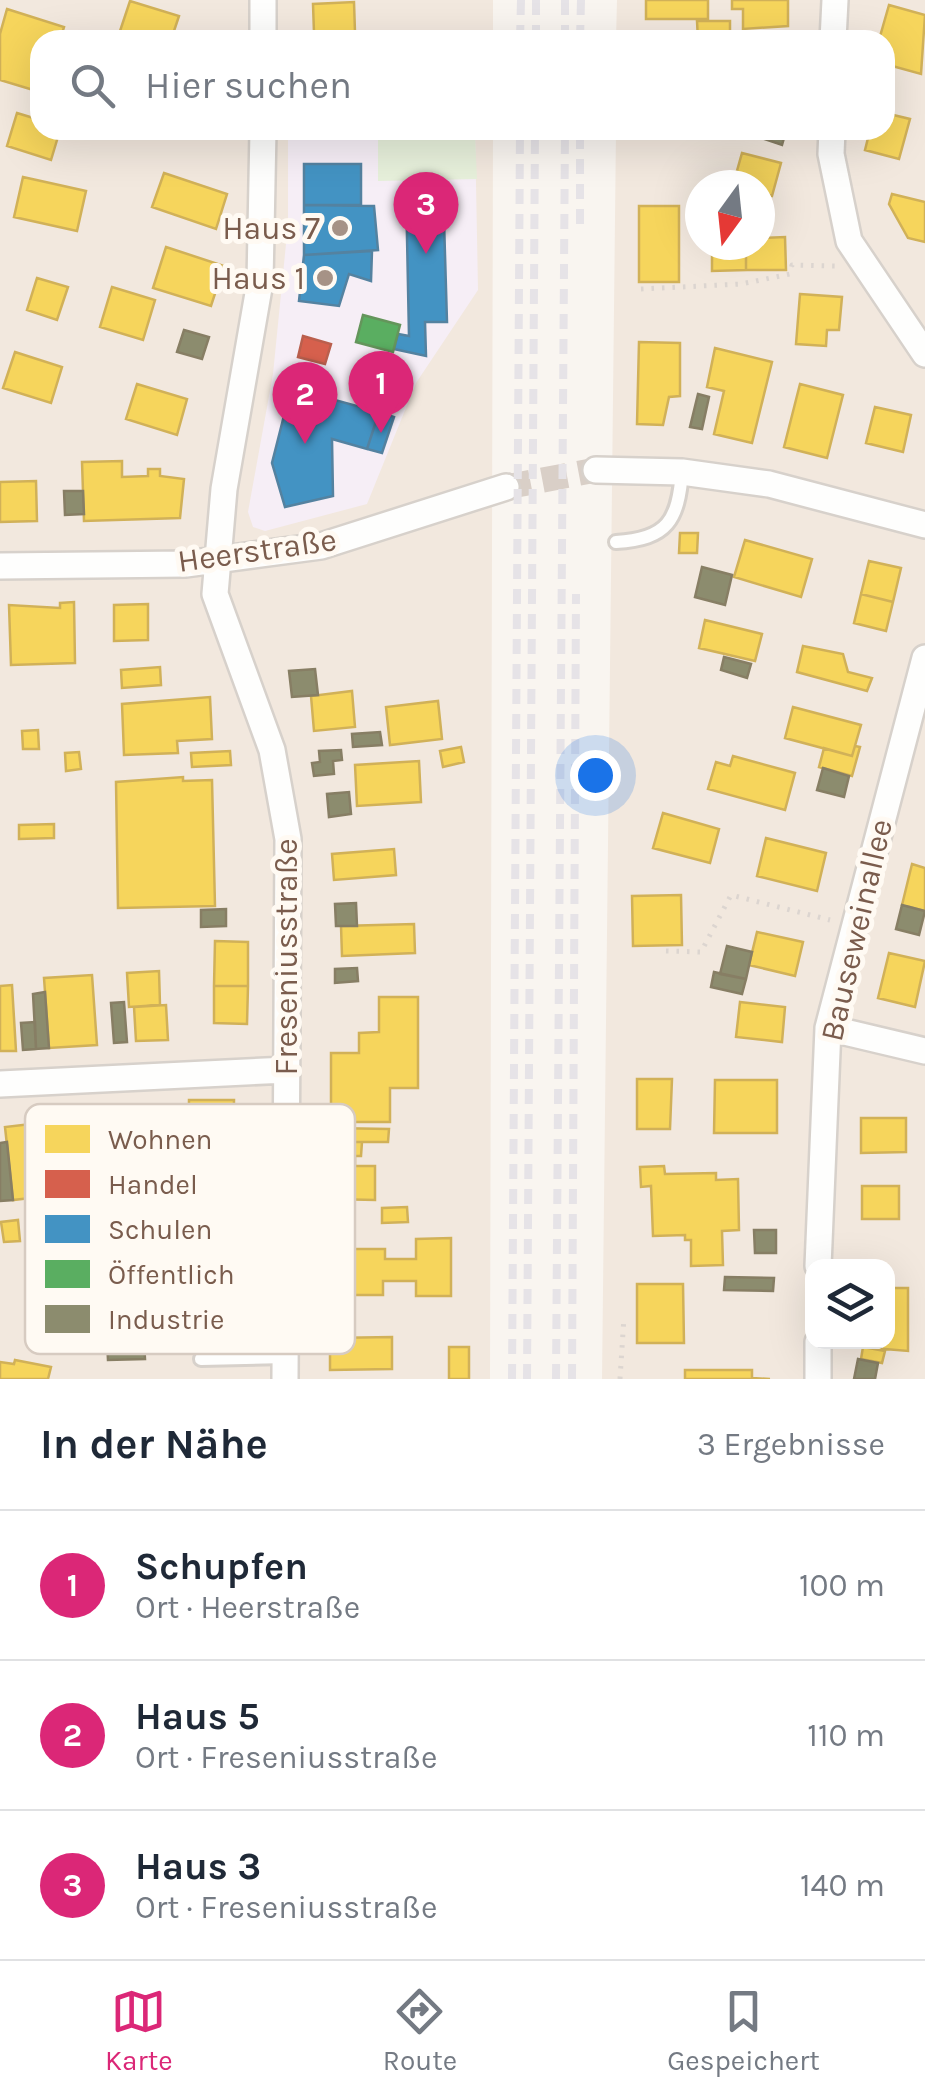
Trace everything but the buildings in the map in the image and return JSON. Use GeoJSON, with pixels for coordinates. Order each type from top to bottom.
{"type":"FeatureCollection","features":[{"type":"Feature","properties":{"kind":"street"},"geometry":{"type":"LineString","coordinates":[[263,0],[263,30]]}},
{"type":"Feature","properties":{"kind":"street"},"geometry":{"type":"LineString","coordinates":[[834,30],[835,0]]}},
{"type":"Feature","properties":{"kind":"street","name":"Freseniusstraße"},"geometry":{"type":"LineString","coordinates":[[262,140],[260,282],[224,489],[215,594],[272,750],[288,840],[286,1104]]}},
{"type":"Feature","properties":{"kind":"street"},"geometry":{"type":"LineString","coordinates":[[832,140],[849,241],[925,354]]}},
{"type":"Feature","properties":{"kind":"street"},"geometry":{"type":"LineString","coordinates":[[596,470],[682,472],[769,484],[925,525]]}},
{"type":"Feature","properties":{"kind":"street","name":"Heerstraße"},"geometry":{"type":"LineString","coordinates":[[0,566],[218,560],[321,546],[506,488]]}},
{"type":"Feature","properties":{"kind":"street","name":"Bauseweinallee"},"geometry":{"type":"LineString","coordinates":[[818,1259],[828,1028],[925,658]]}},
{"type":"Feature","properties":{"kind":"street"},"geometry":{"type":"LineString","coordinates":[[828,1028],[925,1051]]}},
{"type":"Feature","properties":{"kind":"street"},"geometry":{"type":"LineString","coordinates":[[0,1084],[286,1070]]}},
{"type":"Feature","properties":{"kind":"street"},"geometry":{"type":"LineString","coordinates":[[818,1349],[818,1379]]}},
{"type":"Feature","properties":{"kind":"lane"},"geometry":{"type":"LineString","coordinates":[[616,542],[658,534],[672,520],[682,472]]}},
{"type":"Feature","properties":{"kind":"lane"},"geometry":{"type":"LineString","coordinates":[[201,1358],[285,1368]]}},
{"type":"Feature","properties":{"kind":"path"},"geometry":{"type":"LineString","coordinates":[[641,289],[741,284],[790,274],[792,265],[864,263]]}},
{"type":"Feature","properties":{"kind":"path"},"geometry":{"type":"LineString","coordinates":[[666,951],[701,952],[731,896],[852,926]]}},
{"type":"Feature","properties":{"kind":"path"},"geometry":{"type":"LineString","coordinates":[[620,1379],[624,1317]]}},
{"type":"Feature","properties":{"kind":"shaded area"},"geometry":{"type":"Polygon","coordinates":[[[0,0],[493,0],[493,30],[30,30],[30,140],[493,140],[490,1379],[0,1379],[0,0]]]}},
{"type":"Feature","properties":{"kind":"shaded area"},"geometry":{"type":"Polygon","coordinates":[[[617,0],[925,0],[925,1379],[602,1379],[616,140],[895,140],[895,30],[616,30],[617,0]]]}},
{"type":"Feature","properties":{"kind":"shaded area"},"geometry":{"type":"Polygon","coordinates":[[[288,140],[475,140],[478,290],[416,383],[367,504],[265,531],[253,527],[248,512],[273,374],[288,224],[288,140]]]}},
{"type":"Feature","properties":{"kind":"green space"},"geometry":{"type":"Polygon","coordinates":[[[378,140],[475,140],[477,179],[378,181],[378,140]]]}},
{"type":"Feature","properties":{"kind":"tunnel"},"geometry":{"type":"LineString","coordinates":[[506,487],[596,470]]}},
{"type":"Feature","properties":{"kind":"railway"},"geometry":{"type":"LineString","coordinates":[[520,30],[521,0]]}},
{"type":"Feature","properties":{"kind":"railway"},"geometry":{"type":"LineString","coordinates":[[536,0],[536,30]]}},
{"type":"Feature","properties":{"kind":"railway"},"geometry":{"type":"LineString","coordinates":[[565,0],[565,30]]}},
{"type":"Feature","properties":{"kind":"railway"},"geometry":{"type":"LineString","coordinates":[[580,30],[581,0]]}},
{"type":"Feature","properties":{"kind":"railway"},"geometry":{"type":"LineString","coordinates":[[512,1379],[520,140]]}},
{"type":"Feature","properties":{"kind":"railway"},"geometry":{"type":"LineString","coordinates":[[527,1379],[535,140]]}},
{"type":"Feature","properties":{"kind":"railway"},"geometry":{"type":"LineString","coordinates":[[556,1379],[565,140]]}},
{"type":"Feature","properties":{"kind":"railway"},"geometry":{"type":"LineString","coordinates":[[580,140],[580,224]]}},
{"type":"Feature","properties":{"kind":"railway"},"geometry":{"type":"LineString","coordinates":[[572,1379],[576,594]]}},
{"type":"Feature","properties":{"kind":"place","name":"Haus 7"},"geometry":{"type":"Point","coordinates":[340,228]}},
{"type":"Feature","properties":{"kind":"place","name":"Haus 3"},"geometry":{"type":"Point","coordinates":[426,254]}},
{"type":"Feature","properties":{"kind":"place","name":"Haus 1"},"geometry":{"type":"Point","coordinates":[325,278]}},
{"type":"Feature","properties":{"kind":"place","name":"Schupfen"},"geometry":{"type":"Point","coordinates":[381,433]}},
{"type":"Feature","properties":{"kind":"place","name":"Haus 5"},"geometry":{"type":"Point","coordinates":[305,444]}}]}
